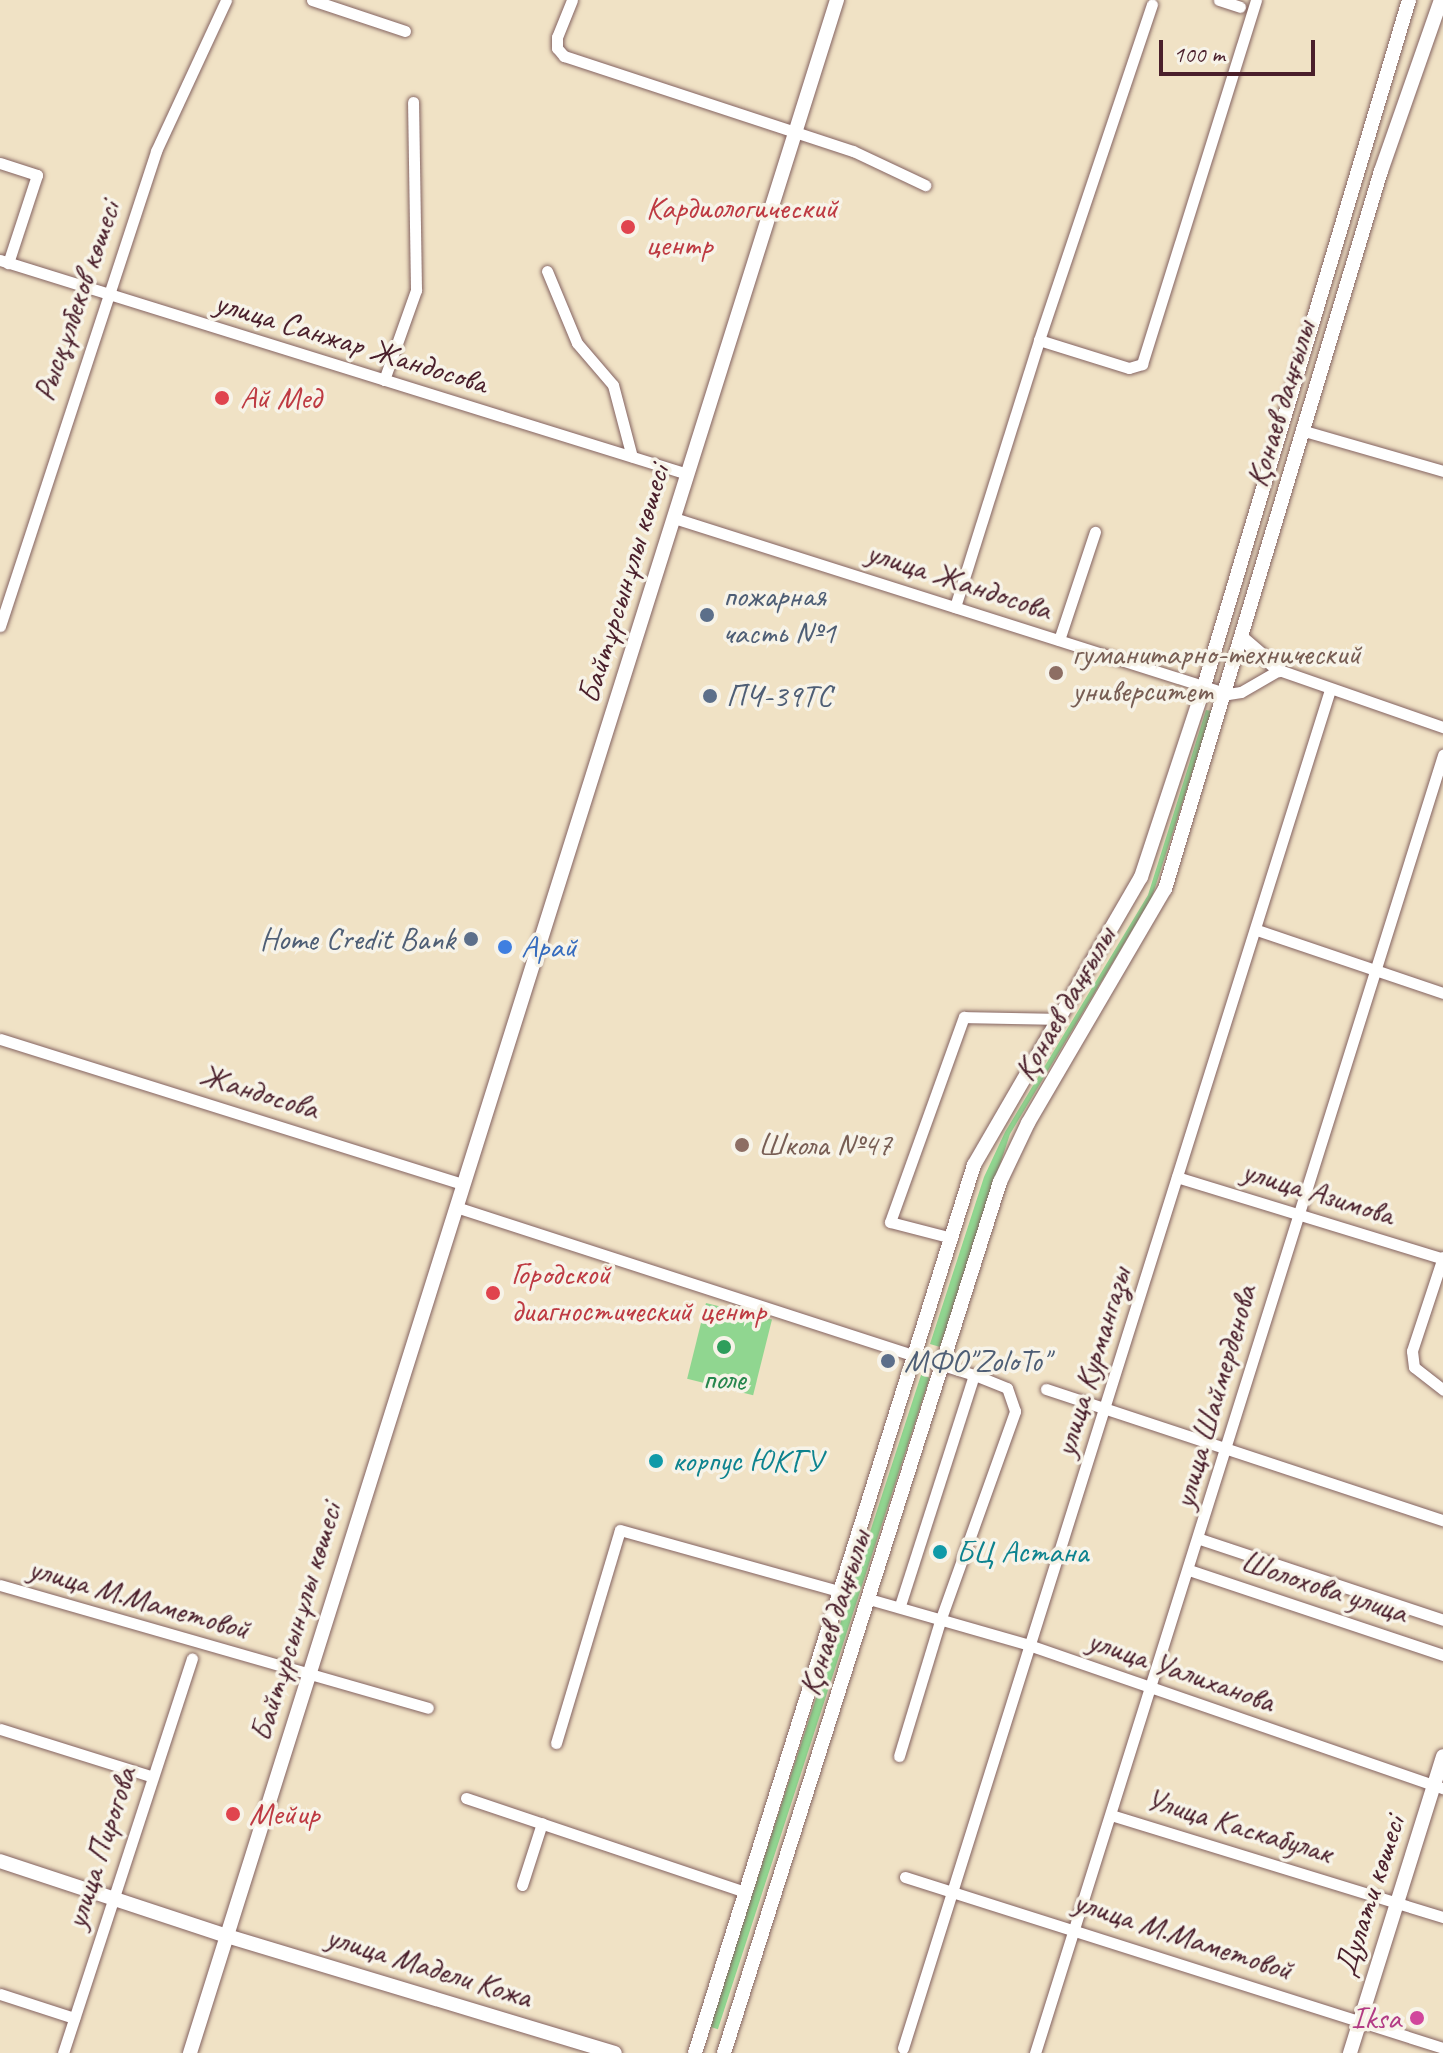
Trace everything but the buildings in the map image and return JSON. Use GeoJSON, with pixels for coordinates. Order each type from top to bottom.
{"type":"FeatureCollection","features":[{"type":"Feature","properties":{"kind":"main road","name":"Байтұрсынұлы көшесі"},"geometry":{"type":"LineString","coordinates":[[190,2053],[837,0]]}},
{"type":"Feature","properties":{"kind":"main road","name":"Қонаев даңғылы"},"geometry":{"type":"LineString","coordinates":[[695,2053],[974,1165],[1141,877],[1204,686],[1409,0]]}},
{"type":"Feature","properties":{"kind":"main road","name":"Қонаев даңғылы"},"geometry":{"type":"LineString","coordinates":[[724,2053],[1000,1182],[1028,1123],[1165,889],[1228,694],[1301,430],[1381,171],[1441,0]]}},
{"type":"Feature","properties":{"kind":"main road"},"geometry":{"type":"LineString","coordinates":[[1243,639],[1279,670]]}},
{"type":"Feature","properties":{"kind":"main road","name":"Дулати көшесі"},"geometry":{"type":"LineString","coordinates":[[1350,2053],[1438,1787],[1443,1756]]}},
{"type":"Feature","properties":{"kind":"main road","name":"улица Мадели Кожа"},"geometry":{"type":"LineString","coordinates":[[0,1861],[227,1936],[615,2053]]}},
{"type":"Feature","properties":{"kind":"street","name":"Рысқұлбеков көшесі"},"geometry":{"type":"LineString","coordinates":[[0,626],[105,295],[156,151],[226,0]]}},
{"type":"Feature","properties":{"kind":"street"},"geometry":{"type":"LineString","coordinates":[[312,0],[405,31]]}},
{"type":"Feature","properties":{"kind":"street"},"geometry":{"type":"LineString","coordinates":[[572,0],[557,37],[557,48],[564,56],[796,132],[925,185]]}},
{"type":"Feature","properties":{"kind":"street"},"geometry":{"type":"LineString","coordinates":[[1219,0],[1240,7]]}},
{"type":"Feature","properties":{"kind":"street"},"geometry":{"type":"LineString","coordinates":[[1039,340],[1129,368],[1142,364],[1256,0]]}},
{"type":"Feature","properties":{"kind":"street"},"geometry":{"type":"LineString","coordinates":[[955,607],[1039,340],[1152,5]]}},
{"type":"Feature","properties":{"kind":"street"},"geometry":{"type":"LineString","coordinates":[[384,380],[416,290],[413,102]]}},
{"type":"Feature","properties":{"kind":"street"},"geometry":{"type":"LineString","coordinates":[[0,163],[37,175],[4,261]]}},
{"type":"Feature","properties":{"kind":"street","name":"улица Санжар Жандосова"},"geometry":{"type":"LineString","coordinates":[[4,261],[687,474]]}},
{"type":"Feature","properties":{"kind":"street"},"geometry":{"type":"LineString","coordinates":[[547,271],[577,343],[613,385],[632,457]]}},
{"type":"Feature","properties":{"kind":"street"},"geometry":{"type":"LineString","coordinates":[[1301,430],[1443,471]]}},
{"type":"Feature","properties":{"kind":"street","name":"улица Жандосова"},"geometry":{"type":"LineString","coordinates":[[674,518],[1228,694]]}},
{"type":"Feature","properties":{"kind":"street"},"geometry":{"type":"LineString","coordinates":[[1059,640],[1095,532]]}},
{"type":"Feature","properties":{"kind":"street"},"geometry":{"type":"LineString","coordinates":[[1228,694],[1241,692],[1279,670],[1443,727]]}},
{"type":"Feature","properties":{"kind":"street","name":"улица Курмангазы"},"geometry":{"type":"LineString","coordinates":[[903,2048],[950,1890],[1106,1409],[1330,690]]}},
{"type":"Feature","properties":{"kind":"street","name":"улица Шаймерденова"},"geometry":{"type":"LineString","coordinates":[[1035,2053],[1228,1449],[1296,1211],[1378,972],[1443,755]]}},
{"type":"Feature","properties":{"kind":"street"},"geometry":{"type":"LineString","coordinates":[[1257,930],[1443,993]]}},
{"type":"Feature","properties":{"kind":"street"},"geometry":{"type":"LineString","coordinates":[[952,1238],[890,1222],[964,1017],[1058,1019]]}},
{"type":"Feature","properties":{"kind":"street","name":"Жандосова"},"geometry":{"type":"LineString","coordinates":[[0,1039],[462,1184]]}},
{"type":"Feature","properties":{"kind":"street","name":"улица Азимова"},"geometry":{"type":"LineString","coordinates":[[1177,1177],[1296,1211],[1443,1259]]}},
{"type":"Feature","properties":{"kind":"street"},"geometry":{"type":"LineString","coordinates":[[456,1207],[943,1363],[1007,1388],[1015,1411],[940,1621],[899,1756]]}},
{"type":"Feature","properties":{"kind":"street"},"geometry":{"type":"LineString","coordinates":[[1443,1259],[1412,1351],[1414,1367],[1443,1390]]}},
{"type":"Feature","properties":{"kind":"street"},"geometry":{"type":"LineString","coordinates":[[900,1606],[974,1375]]}},
{"type":"Feature","properties":{"kind":"street"},"geometry":{"type":"LineString","coordinates":[[1046,1389],[1443,1520]]}},
{"type":"Feature","properties":{"kind":"street"},"geometry":{"type":"LineString","coordinates":[[556,1743],[620,1530],[839,1591]]}},
{"type":"Feature","properties":{"kind":"street","name":"Шолохова улица"},"geometry":{"type":"LineString","coordinates":[[1200,1539],[1443,1620]]}},
{"type":"Feature","properties":{"kind":"street","name":"Шолохова улица"},"geometry":{"type":"LineString","coordinates":[[1189,1570],[1443,1655]]}},
{"type":"Feature","properties":{"kind":"street","name":"улица М.Маметовой"},"geometry":{"type":"LineString","coordinates":[[0,1585],[309,1677],[428,1708]]}},
{"type":"Feature","properties":{"kind":"street","name":"улица Уалиханова"},"geometry":{"type":"LineString","coordinates":[[869,1599],[1029,1645],[1438,1787]]}},
{"type":"Feature","properties":{"kind":"street","name":"улица Пирогова"},"geometry":{"type":"LineString","coordinates":[[63,2053],[150,1776],[192,1659]]}},
{"type":"Feature","properties":{"kind":"street"},"geometry":{"type":"LineString","coordinates":[[0,1729],[150,1776]]}},
{"type":"Feature","properties":{"kind":"street"},"geometry":{"type":"LineString","coordinates":[[466,1798],[746,1892]]}},
{"type":"Feature","properties":{"kind":"street","name":"Улица Каскабулак"},"geometry":{"type":"LineString","coordinates":[[1111,1815],[1443,1917]]}},
{"type":"Feature","properties":{"kind":"street"},"geometry":{"type":"LineString","coordinates":[[522,1885],[542,1823]]}},
{"type":"Feature","properties":{"kind":"street","name":"улица М.Маметовой"},"geometry":{"type":"LineString","coordinates":[[905,1877],[1360,2019],[1443,2048]]}},
{"type":"Feature","properties":{"kind":"street"},"geometry":{"type":"LineString","coordinates":[[0,1994],[74,2018]]}},
{"type":"Feature","properties":{"kind":"green space"},"geometry":{"type":"Polygon","coordinates":[[[1206,710],[1212,711],[1152,897],[1010,1134],[940,1347],[930,1344],[984,1177],[1005,1132],[1148,895],[1206,710]]]}},
{"type":"Feature","properties":{"kind":"green space","name":"поле"},"geometry":{"type":"Polygon","coordinates":[[[706,1303],[772,1319],[753,1395],[687,1379],[706,1303]]]}},
{"type":"Feature","properties":{"kind":"green space"},"geometry":{"type":"Polygon","coordinates":[[[921,1375],[930,1378],[718,2029],[709,2026],[921,1375]]]}},
{"type":"Feature","properties":{"kind":"place","name":"Кардиологический центр"},"geometry":{"type":"Point","coordinates":[628,227]}},
{"type":"Feature","properties":{"kind":"place","name":"Ай Мед"},"geometry":{"type":"Point","coordinates":[222,398]}},
{"type":"Feature","properties":{"kind":"place","name":"пожарная часть №1"},"geometry":{"type":"Point","coordinates":[707,615]}},
{"type":"Feature","properties":{"kind":"place","name":"гуманитарно-технический университет"},"geometry":{"type":"Point","coordinates":[1056,673]}},
{"type":"Feature","properties":{"kind":"place","name":"ПЧ-39ТС"},"geometry":{"type":"Point","coordinates":[710,696]}},
{"type":"Feature","properties":{"kind":"place","name":"Home Credit Bank"},"geometry":{"type":"Point","coordinates":[471,939]}},
{"type":"Feature","properties":{"kind":"place","name":"Арай"},"geometry":{"type":"Point","coordinates":[505,947]}},
{"type":"Feature","properties":{"kind":"place","name":"Школа №47"},"geometry":{"type":"Point","coordinates":[742,1145]}},
{"type":"Feature","properties":{"kind":"place","name":"Городской диагностический центр"},"geometry":{"type":"Point","coordinates":[493,1293]}},
{"type":"Feature","properties":{"kind":"place","name":"поле"},"geometry":{"type":"Point","coordinates":[724,1347]}},
{"type":"Feature","properties":{"kind":"place","name":"МФО\"ZoloTo\""},"geometry":{"type":"Point","coordinates":[888,1361]}},
{"type":"Feature","properties":{"kind":"place","name":"корпус ЮКГУ"},"geometry":{"type":"Point","coordinates":[656,1461]}},
{"type":"Feature","properties":{"kind":"place","name":"БЦ Астана"},"geometry":{"type":"Point","coordinates":[940,1552]}},
{"type":"Feature","properties":{"kind":"place","name":"Мейир"},"geometry":{"type":"Point","coordinates":[233,1814]}},
{"type":"Feature","properties":{"kind":"place","name":"Iksa"},"geometry":{"type":"Point","coordinates":[1417,2018]}}]}
